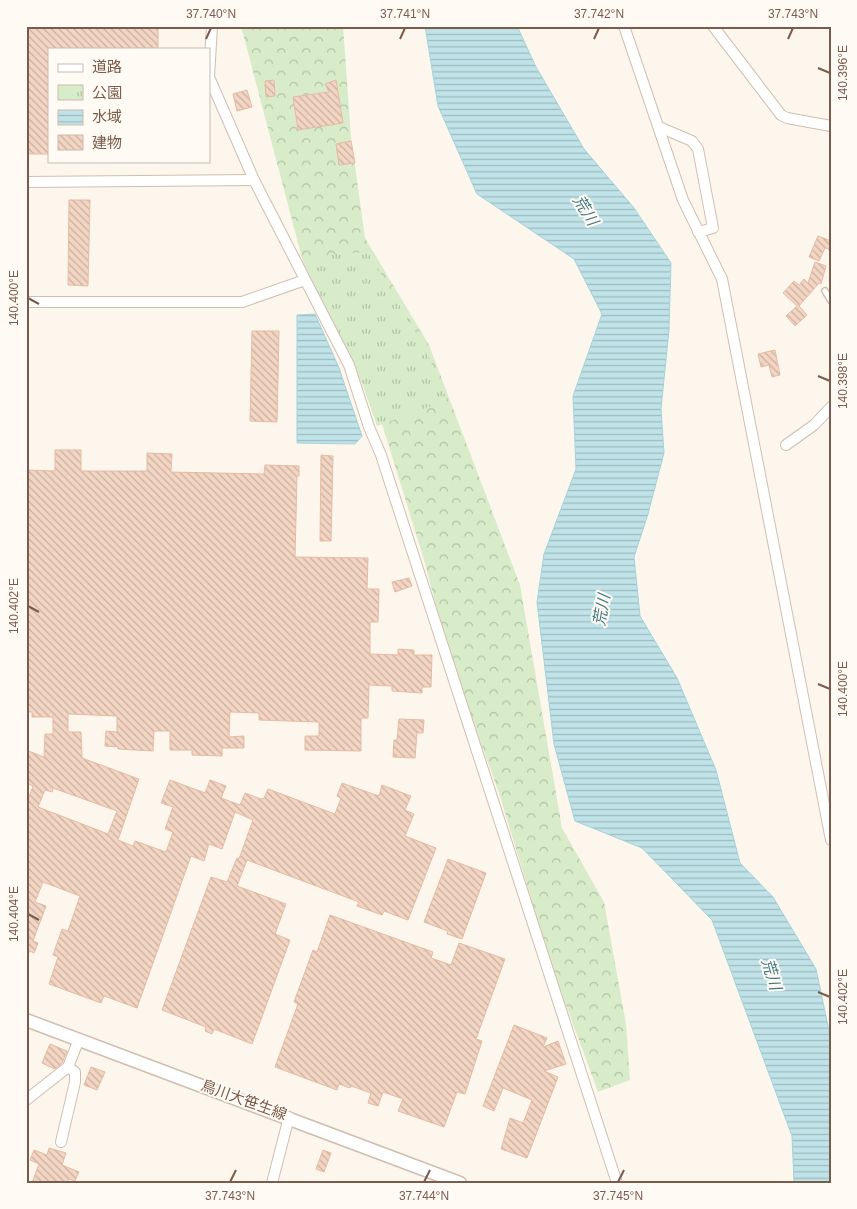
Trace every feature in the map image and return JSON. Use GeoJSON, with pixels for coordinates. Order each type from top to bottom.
{"type":"FeatureCollection","features":[{"type":"Feature","properties":{"kind":"street"},"geometry":{"type":"LineString","coordinates":[[210,60],[212,26]]}},
{"type":"Feature","properties":{"kind":"street"},"geometry":{"type":"LineString","coordinates":[[624,26],[660,127],[683,200],[718,268],[724,290],[831,840]]}},
{"type":"Feature","properties":{"kind":"street"},"geometry":{"type":"LineString","coordinates":[[713,26],[781,115],[831,126]]}},
{"type":"Feature","properties":{"kind":"street"},"geometry":{"type":"LineString","coordinates":[[210,79],[254,180],[349,365],[369,428],[381,455],[617,1183]]}},
{"type":"Feature","properties":{"kind":"street"},"geometry":{"type":"LineString","coordinates":[[660,127],[692,141],[698,149],[712,228],[698,232]]}},
{"type":"Feature","properties":{"kind":"street"},"geometry":{"type":"LineString","coordinates":[[26,182],[254,180]]}},
{"type":"Feature","properties":{"kind":"street"},"geometry":{"type":"LineString","coordinates":[[26,302],[242,302],[305,280]]}},
{"type":"Feature","properties":{"kind":"street"},"geometry":{"type":"LineString","coordinates":[[786,445],[814,425],[831,408]]}},
{"type":"Feature","properties":{"kind":"street","name":"鳥川大笹生線"},"geometry":{"type":"LineString","coordinates":[[26,1020],[289,1117],[460,1183]]}},
{"type":"Feature","properties":{"kind":"street"},"geometry":{"type":"LineString","coordinates":[[26,1100],[68,1067],[79,1039]]}},
{"type":"Feature","properties":{"kind":"street"},"geometry":{"type":"LineString","coordinates":[[61,1142],[75,1082],[75,1072],[68,1067]]}},
{"type":"Feature","properties":{"kind":"street"},"geometry":{"type":"LineString","coordinates":[[272,1183],[289,1117]]}},
{"type":"Feature","properties":{"kind":"lane"},"geometry":{"type":"LineString","coordinates":[[825,291],[831,301]]}},
{"type":"Feature","properties":{"kind":"green space"},"geometry":{"type":"Polygon","coordinates":[[[241,26],[343,26],[351,137],[365,238],[429,345],[520,585],[562,828],[604,902],[626,1024],[630,1080],[598,1092],[552,967],[499,793],[449,655],[424,560],[379,414],[314,294],[313,280],[303,262],[241,26]]]}},
{"type":"Feature","properties":{"kind":"green space"},"geometry":{"type":"Polygon","coordinates":[[[364,252],[369,254],[425,348],[447,400],[377,426],[361,380],[303,262],[333,254],[364,252]]]}},
{"type":"Feature","properties":{"kind":"water","name":"荒川"},"geometry":{"type":"Polygon","coordinates":[[[425,26],[517,26],[536,67],[584,149],[634,208],[671,263],[669,330],[661,409],[664,453],[648,514],[634,557],[640,616],[677,678],[716,770],[740,863],[773,897],[816,969],[831,1040],[831,1183],[794,1183],[792,1136],[712,920],[642,848],[575,821],[554,744],[537,602],[544,554],[576,469],[573,396],[602,314],[574,259],[477,194],[438,106],[425,26]]]}},
{"type":"Feature","properties":{"kind":"water"},"geometry":{"type":"Polygon","coordinates":[[[315,314],[339,368],[362,436],[355,444],[297,443],[297,315],[315,314]]]}},
{"type":"Feature","properties":{"kind":"building"},"geometry":{"type":"Polygon","coordinates":[[[158,26],[158,48],[48,48],[48,154],[26,154],[26,28],[158,26]]]}},
{"type":"Feature","properties":{"kind":"building"},"geometry":{"type":"Polygon","coordinates":[[[274,80],[275,96],[266,97],[265,81],[274,80]]]}},
{"type":"Feature","properties":{"kind":"building"},"geometry":{"type":"Polygon","coordinates":[[[336,80],[343,123],[298,130],[293,97],[329,92],[325,84],[336,80]]]}},
{"type":"Feature","properties":{"kind":"building"},"geometry":{"type":"Polygon","coordinates":[[[247,90],[252,107],[237,111],[233,94],[247,90]]]}},
{"type":"Feature","properties":{"kind":"building"},"geometry":{"type":"Polygon","coordinates":[[[351,141],[355,163],[339,165],[336,144],[351,141]]]}},
{"type":"Feature","properties":{"kind":"building"},"geometry":{"type":"Polygon","coordinates":[[[69,200],[90,200],[88,286],[68,285],[69,200]]]}},
{"type":"Feature","properties":{"kind":"building"},"geometry":{"type":"Polygon","coordinates":[[[818,236],[831,241],[831,250],[825,248],[819,261],[809,257],[818,236]]]}},
{"type":"Feature","properties":{"kind":"building"},"geometry":{"type":"Polygon","coordinates":[[[815,262],[826,266],[821,284],[819,283],[799,306],[807,315],[795,326],[786,316],[797,306],[783,293],[794,281],[799,285],[804,279],[808,283],[815,262]]]}},
{"type":"Feature","properties":{"kind":"building"},"geometry":{"type":"Polygon","coordinates":[[[252,331],[279,331],[277,422],[250,421],[252,331]]]}},
{"type":"Feature","properties":{"kind":"building"},"geometry":{"type":"Polygon","coordinates":[[[775,350],[780,375],[772,377],[769,365],[761,367],[758,354],[775,350]]]}},
{"type":"Feature","properties":{"kind":"building"},"geometry":{"type":"Polygon","coordinates":[[[55,450],[81,450],[81,471],[147,471],[147,453],[172,454],[171,472],[264,474],[265,465],[299,466],[299,476],[297,476],[295,557],[368,558],[367,589],[379,589],[378,622],[370,622],[370,654],[398,655],[398,649],[414,650],[414,655],[432,655],[431,687],[422,687],[422,693],[392,691],[392,686],[369,685],[368,718],[361,718],[361,751],[305,750],[305,736],[319,736],[319,722],[259,720],[259,713],[230,712],[229,737],[244,736],[244,748],[222,748],[222,756],[192,755],[192,750],[170,750],[170,731],[154,731],[153,751],[118,749],[118,747],[105,746],[106,731],[117,732],[117,716],[68,714],[68,732],[81,732],[82,758],[139,779],[118,840],[133,846],[135,841],[166,852],[173,832],[165,829],[173,807],[161,803],[170,780],[205,793],[210,780],[226,786],[221,798],[240,805],[245,793],[261,799],[264,798],[268,789],[335,814],[341,798],[337,796],[342,783],[379,796],[382,785],[411,796],[405,810],[414,814],[405,836],[436,848],[408,920],[384,911],[382,915],[357,906],[359,902],[247,860],[237,886],[286,904],[275,934],[290,940],[252,1044],[214,1029],[212,1034],[205,1031],[206,1027],[162,1010],[211,877],[227,882],[237,858],[239,859],[253,820],[235,812],[222,849],[209,844],[204,861],[191,856],[137,1008],[104,996],[101,1003],[49,984],[58,957],[53,955],[62,929],[68,931],[80,896],[43,882],[35,902],[46,906],[33,941],[38,943],[34,953],[30,951],[26,957],[26,805],[33,786],[26,783],[26,750],[44,757],[45,734],[53,734],[53,717],[32,717],[32,712],[26,712],[26,470],[55,471],[55,450]],[[53,788],[52,792],[45,790],[38,807],[108,834],[117,811],[53,788]]]}},
{"type":"Feature","properties":{"kind":"building"},"geometry":{"type":"Polygon","coordinates":[[[321,455],[333,456],[331,541],[320,541],[321,455]]]}},
{"type":"Feature","properties":{"kind":"building"},"geometry":{"type":"Polygon","coordinates":[[[409,578],[412,586],[395,592],[392,582],[409,578]]]}},
{"type":"Feature","properties":{"kind":"building"},"geometry":{"type":"Polygon","coordinates":[[[399,719],[424,720],[423,733],[417,733],[415,758],[393,757],[394,740],[397,740],[399,719]]]}},
{"type":"Feature","properties":{"kind":"building"},"geometry":{"type":"Polygon","coordinates":[[[448,859],[486,873],[462,939],[447,934],[448,931],[424,922],[448,859]]]}},
{"type":"Feature","properties":{"kind":"building"},"geometry":{"type":"Polygon","coordinates":[[[330,915],[433,952],[431,958],[451,965],[459,943],[505,959],[476,1039],[482,1041],[465,1094],[457,1092],[444,1127],[398,1111],[403,1099],[383,1092],[378,1106],[368,1103],[371,1093],[339,1084],[337,1090],[275,1067],[298,1004],[294,1002],[313,950],[317,952],[330,915]]]}},
{"type":"Feature","properties":{"kind":"building"},"geometry":{"type":"Polygon","coordinates":[[[514,1025],[547,1038],[543,1047],[558,1041],[566,1064],[544,1071],[558,1077],[527,1158],[501,1149],[510,1118],[523,1123],[532,1100],[503,1088],[494,1111],[483,1106],[514,1025]]]}},
{"type":"Feature","properties":{"kind":"building"},"geometry":{"type":"Polygon","coordinates":[[[50,1044],[67,1051],[62,1063],[55,1069],[42,1063],[50,1044]]]}},
{"type":"Feature","properties":{"kind":"building"},"geometry":{"type":"Polygon","coordinates":[[[91,1067],[105,1072],[97,1090],[84,1085],[91,1067]]]}},
{"type":"Feature","properties":{"kind":"building"},"geometry":{"type":"Polygon","coordinates":[[[49,1148],[66,1153],[62,1165],[79,1172],[75,1181],[69,1179],[68,1183],[32,1183],[39,1164],[30,1160],[34,1150],[47,1155],[49,1148]]]}},
{"type":"Feature","properties":{"kind":"building"},"geometry":{"type":"Polygon","coordinates":[[[323,1150],[331,1153],[324,1172],[316,1169],[323,1150]]]}}]}
